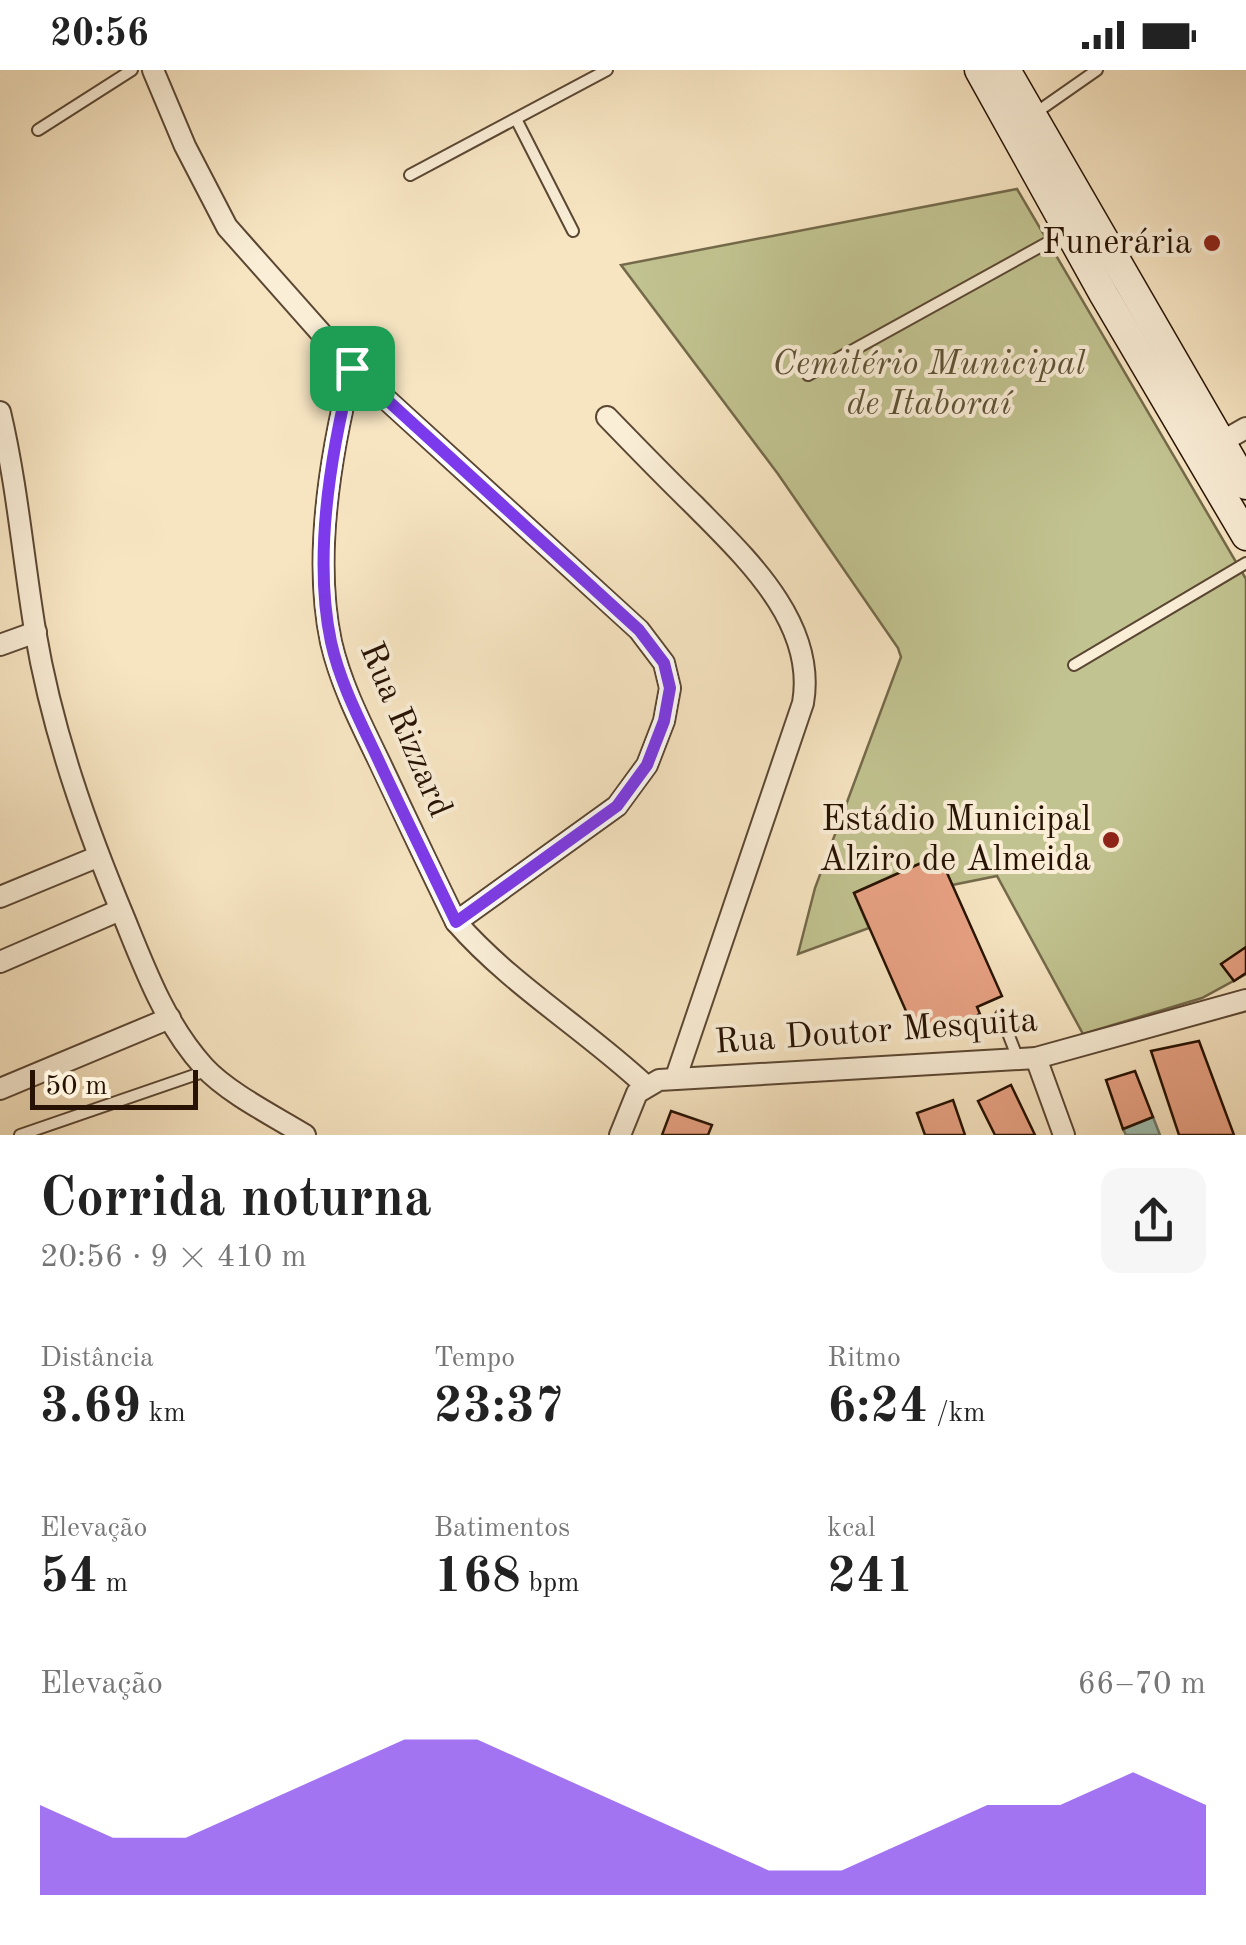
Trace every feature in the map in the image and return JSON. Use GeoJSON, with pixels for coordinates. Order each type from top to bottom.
{"type":"FeatureCollection","features":[{"type":"Feature","properties":{"kind":"street"},"geometry":{"type":"LineString","coordinates":[[153,70],[185,146],[227,227],[352,368],[639,630],[664,663],[670,688],[664,721],[647,765],[617,806],[456,922]]}},
{"type":"Feature","properties":{"kind":"street"},"geometry":{"type":"LineString","coordinates":[[998,79],[1033,114],[1081,225]]}},
{"type":"Feature","properties":{"kind":"street"},"geometry":{"type":"LineString","coordinates":[[998,79],[1081,225],[1222,441],[1246,485]]}},
{"type":"Feature","properties":{"kind":"street","name":"Rua Rizzard"},"geometry":{"type":"LineString","coordinates":[[352,368],[338,426],[324,590],[332,643],[348,696],[456,922],[480,951],[584,1031],[646,1086]]}},
{"type":"Feature","properties":{"kind":"street"},"geometry":{"type":"LineString","coordinates":[[0,412],[14,473],[36,632],[61,744],[98,857],[153,990],[207,1070],[305,1135]]}},
{"type":"Feature","properties":{"kind":"street"},"geometry":{"type":"LineString","coordinates":[[606,417],[744,556],[785,612],[805,668],[804,703],[676,1076]]}},
{"type":"Feature","properties":{"kind":"street"},"geometry":{"type":"LineString","coordinates":[[1222,441],[1246,536]]}},
{"type":"Feature","properties":{"kind":"street"},"geometry":{"type":"LineString","coordinates":[[0,646],[36,632]]}},
{"type":"Feature","properties":{"kind":"street"},"geometry":{"type":"LineString","coordinates":[[0,897],[98,857]]}},
{"type":"Feature","properties":{"kind":"street"},"geometry":{"type":"LineString","coordinates":[[0,962],[120,910]]}},
{"type":"Feature","properties":{"kind":"street","name":"Rua Doutor Mesquita"},"geometry":{"type":"LineString","coordinates":[[646,1086],[676,1076],[1027,1059],[1224,1007],[1246,997]]}},
{"type":"Feature","properties":{"kind":"street"},"geometry":{"type":"LineString","coordinates":[[0,1089],[170,1018]]}},
{"type":"Feature","properties":{"kind":"street"},"geometry":{"type":"LineString","coordinates":[[1027,1059],[1064,1135]]}},
{"type":"Feature","properties":{"kind":"street"},"geometry":{"type":"LineString","coordinates":[[620,1135],[632,1102],[646,1086]]}},
{"type":"Feature","properties":{"kind":"lane"},"geometry":{"type":"LineString","coordinates":[[38,130],[132,70]]}},
{"type":"Feature","properties":{"kind":"lane"},"geometry":{"type":"LineString","coordinates":[[410,175],[606,70]]}},
{"type":"Feature","properties":{"kind":"lane"},"geometry":{"type":"LineString","coordinates":[[1033,114],[1097,70]]}},
{"type":"Feature","properties":{"kind":"lane"},"geometry":{"type":"LineString","coordinates":[[516,119],[573,231]]}},
{"type":"Feature","properties":{"kind":"lane"},"geometry":{"type":"LineString","coordinates":[[808,375],[1081,225]]}},
{"type":"Feature","properties":{"kind":"lane"},"geometry":{"type":"LineString","coordinates":[[1074,665],[1246,563]]}},
{"type":"Feature","properties":{"kind":"lane"},"geometry":{"type":"LineString","coordinates":[[1001,1016],[1027,1059]]}},
{"type":"Feature","properties":{"kind":"lane"},"geometry":{"type":"LineString","coordinates":[[20,1135],[207,1070]]}},
{"type":"Feature","properties":{"kind":"green space","name":"Cemitério Municipal de Itaboraí"},"geometry":{"type":"Polygon","coordinates":[[[1017,189],[1246,579],[1246,974],[1202,998],[1083,1034],[997,876],[952,885],[939,856],[854,893],[869,928],[798,954],[815,888],[901,657],[778,474],[621,265],[1017,189]]]}},
{"type":"Feature","properties":{"kind":"shaded area"},"geometry":{"type":"Polygon","coordinates":[[[1153,1117],[1160,1135],[1126,1135],[1123,1129],[1153,1117]]]}},
{"type":"Feature","properties":{"kind":"building"},"geometry":{"type":"Polygon","coordinates":[[[939,855],[1002,996],[977,1007],[980,1014],[947,1029],[945,1024],[917,1036],[854,893],[939,855]]]}},
{"type":"Feature","properties":{"kind":"building"},"geometry":{"type":"Polygon","coordinates":[[[1246,947],[1246,973],[1234,981],[1221,964],[1246,947]]]}},
{"type":"Feature","properties":{"kind":"building"},"geometry":{"type":"Polygon","coordinates":[[[1199,1041],[1234,1135],[1179,1135],[1151,1051],[1199,1041]]]}},
{"type":"Feature","properties":{"kind":"building"},"geometry":{"type":"Polygon","coordinates":[[[1135,1071],[1153,1117],[1123,1129],[1106,1080],[1135,1071]]]}},
{"type":"Feature","properties":{"kind":"building"},"geometry":{"type":"Polygon","coordinates":[[[1011,1085],[1035,1135],[995,1135],[978,1101],[1011,1085]]]}},
{"type":"Feature","properties":{"kind":"building"},"geometry":{"type":"Polygon","coordinates":[[[953,1100],[965,1135],[925,1135],[917,1113],[953,1100]]]}},
{"type":"Feature","properties":{"kind":"building"},"geometry":{"type":"Polygon","coordinates":[[[671,1111],[712,1125],[708,1135],[662,1135],[671,1111]]]}},
{"type":"Feature","properties":{"kind":"place","name":"Funerária"},"geometry":{"type":"Point","coordinates":[1212,243]}},
{"type":"Feature","properties":{"kind":"place","name":"Estádio Municipal Alziro de Almeida"},"geometry":{"type":"Point","coordinates":[1111,840]}},
{"type":"Feature","properties":{"kind":"route"},"geometry":{"type":"LineString","coordinates":[[352,368],[639,630],[664,663],[670,688],[664,721],[647,765],[617,806],[456,922],[348,696],[332,643],[324,590],[327,520],[338,426],[352,368]]}}]}
